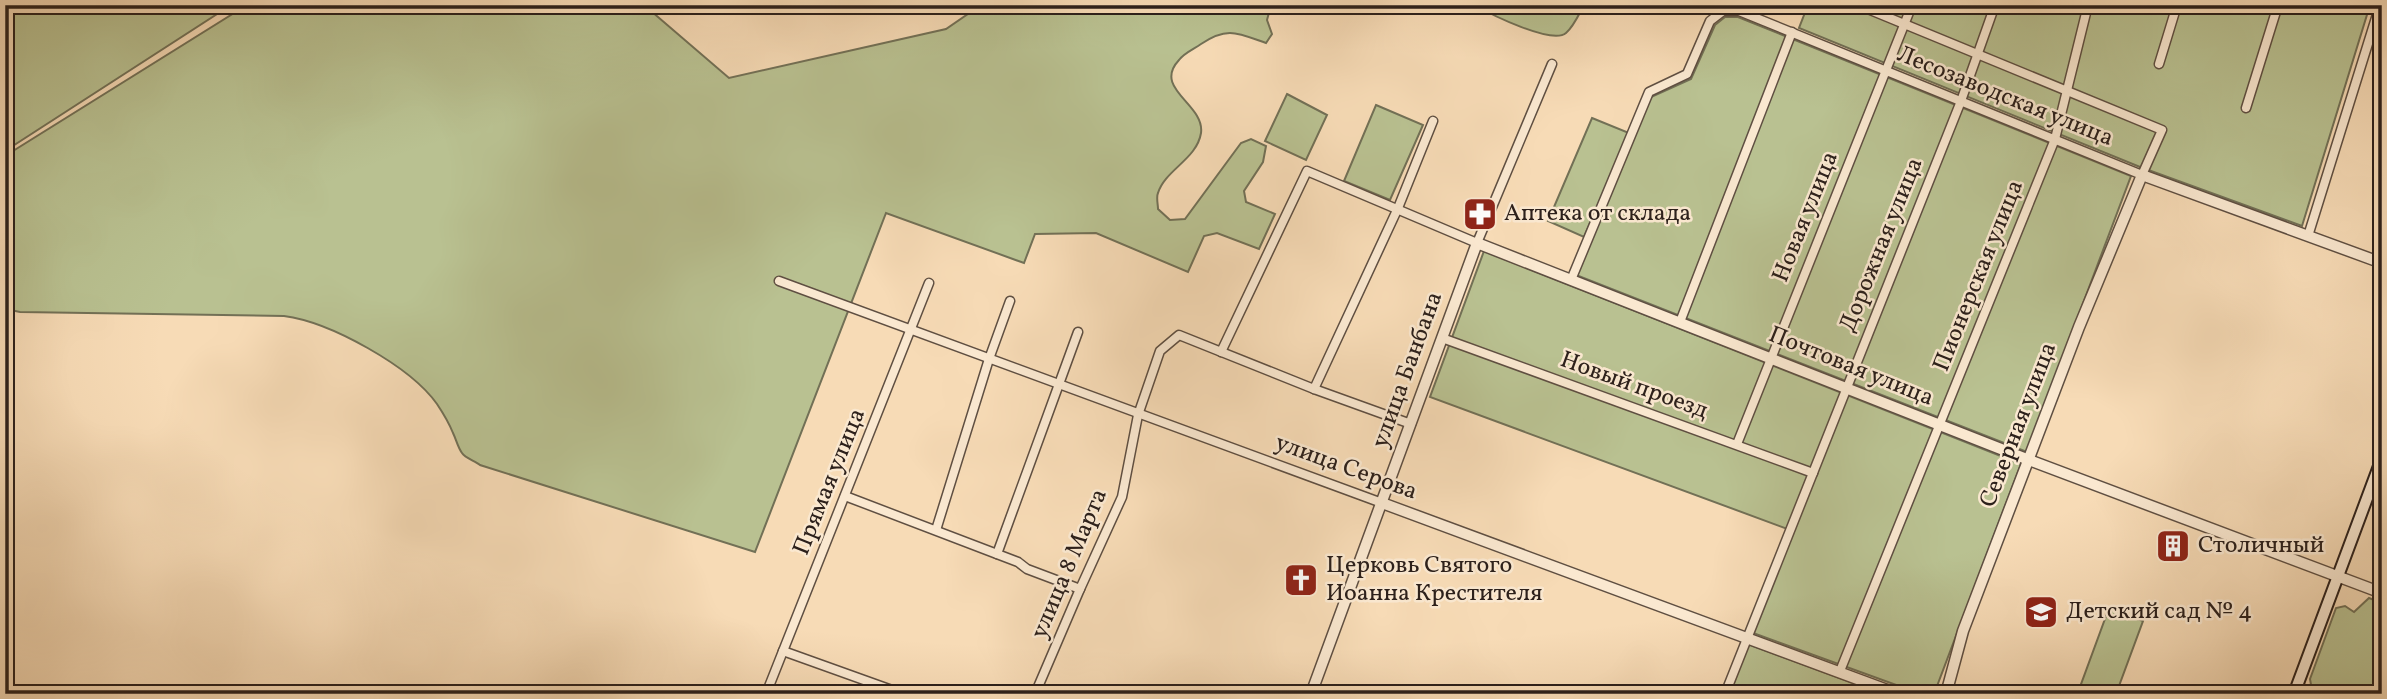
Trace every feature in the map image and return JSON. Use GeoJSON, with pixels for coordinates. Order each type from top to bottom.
{"type":"FeatureCollection","features":[{"type":"Feature","properties":{"kind":"main road"},"geometry":{"type":"LineString","coordinates":[[2294,694],[2382,458]]}},
{"type":"Feature","properties":{"kind":"street"},"geometry":{"type":"LineString","coordinates":[[1858,5],[2162,130],[2142,175]]}},
{"type":"Feature","properties":{"kind":"street","name":"Новая улица"},"geometry":{"type":"LineString","coordinates":[[1737,444],[1912,5]]}},
{"type":"Feature","properties":{"kind":"street","name":"Дорожная улица"},"geometry":{"type":"LineString","coordinates":[[1726,694],[1961,101],[1995,5]]}},
{"type":"Feature","properties":{"kind":"street","name":"Пионерская улица"},"geometry":{"type":"LineString","coordinates":[[1840,671],[2054,139],[2088,5]]}},
{"type":"Feature","properties":{"kind":"street"},"geometry":{"type":"LineString","coordinates":[[2159,64],[2177,5]]}},
{"type":"Feature","properties":{"kind":"street"},"geometry":{"type":"LineString","coordinates":[[2246,108],[2277,5]]}},
{"type":"Feature","properties":{"kind":"street"},"geometry":{"type":"LineString","coordinates":[[2308,236],[2380,5]]}},
{"type":"Feature","properties":{"kind":"street","name":"Лесозаводская улица"},"geometry":{"type":"LineString","coordinates":[[1571,280],[1649,92],[1687,74],[1710,21],[1723,11],[1739,11],[2142,175],[2382,263]]}},
{"type":"Feature","properties":{"kind":"street"},"geometry":{"type":"LineString","coordinates":[[1680,322],[1792,32]]}},
{"type":"Feature","properties":{"kind":"street","name":"улица Банбана"},"geometry":{"type":"LineString","coordinates":[[1311,694],[1477,243],[1552,64]]}},
{"type":"Feature","properties":{"kind":"street"},"geometry":{"type":"LineString","coordinates":[[1314,389],[1398,208],[1433,121]]}},
{"type":"Feature","properties":{"kind":"street","name":"Почтовая улица"},"geometry":{"type":"LineString","coordinates":[[1222,352],[1307,171],[1477,243],[2029,460],[2382,593]]}},
{"type":"Feature","properties":{"kind":"street","name":"Северная улица"},"geometry":{"type":"LineString","coordinates":[[1946,694],[1963,631],[2079,327],[2142,175]]}},
{"type":"Feature","properties":{"kind":"street","name":"улица Серова"},"geometry":{"type":"LineString","coordinates":[[779,281],[1898,694]]}},
{"type":"Feature","properties":{"kind":"street","name":"Прямая улица"},"geometry":{"type":"LineString","coordinates":[[766,694],[929,284]]}},
{"type":"Feature","properties":{"kind":"street"},"geometry":{"type":"LineString","coordinates":[[936,530],[989,359],[1010,301]]}},
{"type":"Feature","properties":{"kind":"street"},"geometry":{"type":"LineString","coordinates":[[997,554],[1078,332]]}},
{"type":"Feature","properties":{"kind":"street","name":"улица 8 Марта"},"geometry":{"type":"LineString","coordinates":[[1035,694],[1122,497],[1138,415],[1160,352],[1179,335],[1222,352]]}},
{"type":"Feature","properties":{"kind":"street","name":"Новый проезд"},"geometry":{"type":"LineString","coordinates":[[1442,338],[1812,473]]}},
{"type":"Feature","properties":{"kind":"street"},"geometry":{"type":"LineString","coordinates":[[1222,352],[1411,424]]}},
{"type":"Feature","properties":{"kind":"street"},"geometry":{"type":"LineString","coordinates":[[845,496],[1018,562],[1027,569],[1080,589]]}},
{"type":"Feature","properties":{"kind":"street"},"geometry":{"type":"LineString","coordinates":[[783,651],[903,694]]}},
{"type":"Feature","properties":{"kind":"green space"},"geometry":{"type":"Polygon","coordinates":[[[5,5],[231,5],[5,151],[5,5]]]}},
{"type":"Feature","properties":{"kind":"green space"},"geometry":{"type":"Polygon","coordinates":[[[247,5],[644,5],[729,78],[946,29],[981,5],[1271,5],[1267,20],[1272,34],[1266,43],[1240,34],[1218,35],[1184,55],[1172,70],[1175,88],[1195,113],[1201,133],[1194,150],[1162,185],[1157,199],[1158,209],[1170,220],[1185,219],[1241,143],[1251,139],[1266,146],[1263,162],[1244,191],[1246,202],[1275,214],[1259,249],[1217,233],[1204,236],[1188,272],[1096,233],[1035,234],[1024,263],[886,213],[755,552],[480,465],[462,453],[437,404],[408,375],[346,336],[303,320],[284,316],[20,312],[5,309],[5,156],[247,5]]]}},
{"type":"Feature","properties":{"kind":"green space"},"geometry":{"type":"Polygon","coordinates":[[[1475,5],[1584,5],[1569,30],[1559,36],[1521,27],[1475,5]]]}},
{"type":"Feature","properties":{"kind":"green space"},"geometry":{"type":"Polygon","coordinates":[[[1808,5],[2370,5],[2302,226],[2140,167],[1799,28],[1808,5]]]}},
{"type":"Feature","properties":{"kind":"green space"},"geometry":{"type":"Polygon","coordinates":[[[1725,17],[1738,17],[2131,176],[2027,452],[1576,275],[1651,97],[1691,79],[1715,25],[1725,17]]]}},
{"type":"Feature","properties":{"kind":"green space"},"geometry":{"type":"Polygon","coordinates":[[[1287,94],[1327,115],[1306,160],[1265,141],[1287,94]]]}},
{"type":"Feature","properties":{"kind":"green space"},"geometry":{"type":"Polygon","coordinates":[[[1376,105],[1423,125],[1390,200],[1344,181],[1376,105]]]}},
{"type":"Feature","properties":{"kind":"green space"},"geometry":{"type":"Polygon","coordinates":[[[1592,118],[1629,133],[1584,237],[1548,221],[1592,118]]]}},
{"type":"Feature","properties":{"kind":"green space"},"geometry":{"type":"Polygon","coordinates":[[[1484,251],[2021,464],[1934,694],[1921,694],[1753,633],[1793,531],[1430,397],[1484,251]]]}},
{"type":"Feature","properties":{"kind":"green space"},"geometry":{"type":"Polygon","coordinates":[[[2369,598],[2382,603],[2382,671],[2373,694],[2321,694],[2312,690],[2310,679],[2336,608],[2345,606],[2354,612],[2369,598]]]}},
{"type":"Feature","properties":{"kind":"green space"},"geometry":{"type":"Polygon","coordinates":[[[2109,608],[2143,621],[2116,694],[2099,694],[2080,687],[2109,608]]]}},
{"type":"Feature","properties":{"kind":"green space"},"geometry":{"type":"Polygon","coordinates":[[[1748,644],[1883,694],[1730,694],[1748,644]]]}},
{"type":"Feature","properties":{"kind":"place","name":"Аптека от склада"},"geometry":{"type":"Point","coordinates":[1480,214]}},
{"type":"Feature","properties":{"kind":"place","name":"Столичный"},"geometry":{"type":"Point","coordinates":[2173,546]}},
{"type":"Feature","properties":{"kind":"place","name":"Церковь Святого Иоанна Крестителя"},"geometry":{"type":"Point","coordinates":[1301,580]}},
{"type":"Feature","properties":{"kind":"place","name":"Детский сад № 4"},"geometry":{"type":"Point","coordinates":[2041,612]}}]}
